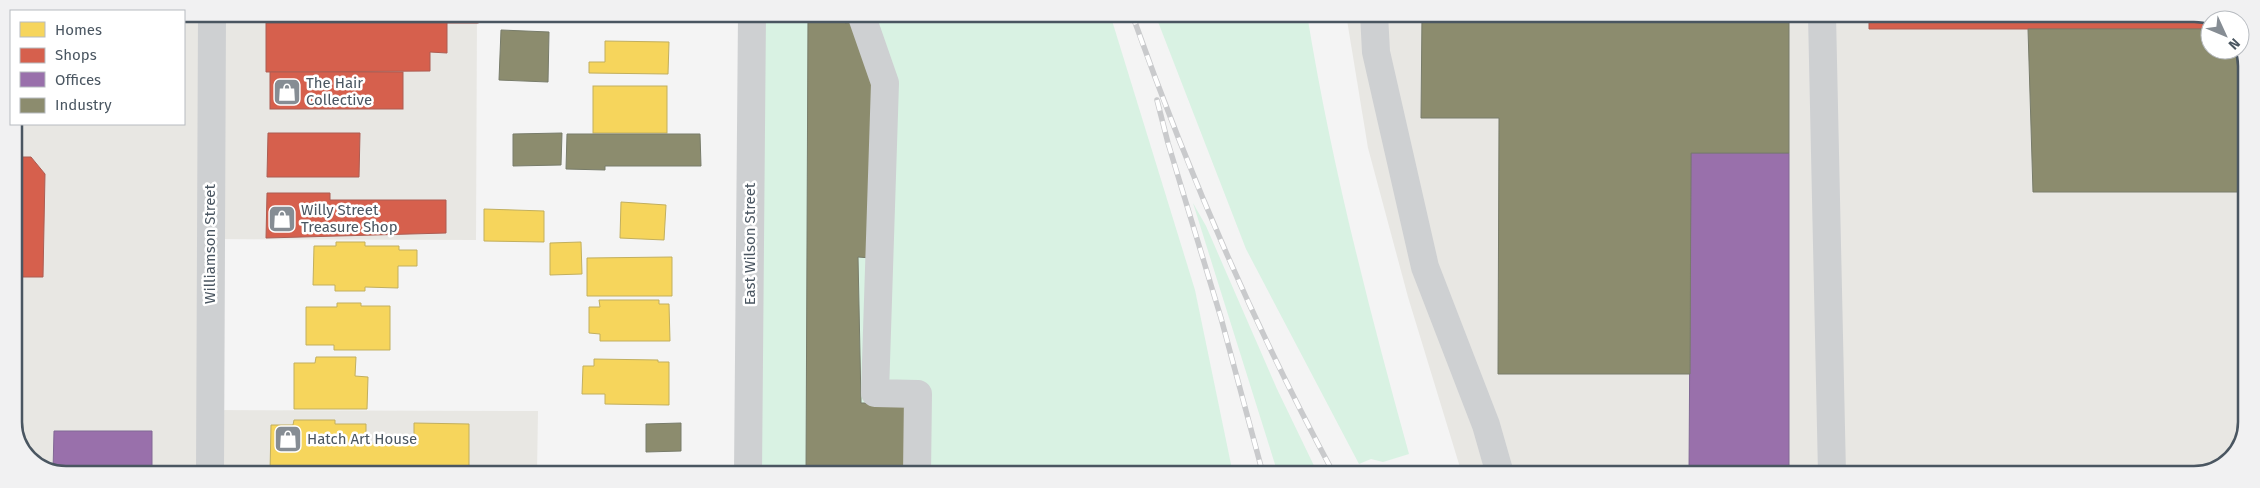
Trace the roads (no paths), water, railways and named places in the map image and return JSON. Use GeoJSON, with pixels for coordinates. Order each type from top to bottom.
{"type":"FeatureCollection","features":[{"type":"Feature","properties":{"kind":"street","name":"Williamson Street"},"geometry":{"type":"LineString","coordinates":[[210,466],[212,22]]}},
{"type":"Feature","properties":{"kind":"street","name":"East Wilson Street"},"geometry":{"type":"LineString","coordinates":[[748,466],[752,22]]}},
{"type":"Feature","properties":{"kind":"street"},"geometry":{"type":"LineString","coordinates":[[864,22],[885,83],[874,393],[918,394],[917,466]]}},
{"type":"Feature","properties":{"kind":"street"},"geometry":{"type":"LineString","coordinates":[[1374,22],[1376,52],[1425,267],[1490,435],[1498,466]]}},
{"type":"Feature","properties":{"kind":"street"},"geometry":{"type":"LineString","coordinates":[[1822,22],[1832,466]]}},
{"type":"Feature","properties":{"kind":"railway"},"geometry":{"type":"LineString","coordinates":[[1135,22],[1176,132],[1224,248],[1277,362],[1330,466]]}},
{"type":"Feature","properties":{"kind":"railway"},"geometry":{"type":"LineString","coordinates":[[1157,100],[1168,143],[1221,318],[1261,466]]}},
{"type":"Feature","properties":{"kind":"place","name":"The Hair Collective"},"geometry":{"type":"Point","coordinates":[287,92]}},
{"type":"Feature","properties":{"kind":"place","name":"Willy Street Treasure Shop"},"geometry":{"type":"Point","coordinates":[282,219]}},
{"type":"Feature","properties":{"kind":"place","name":"Hatch Art House"},"geometry":{"type":"Point","coordinates":[288,439]}}]}
